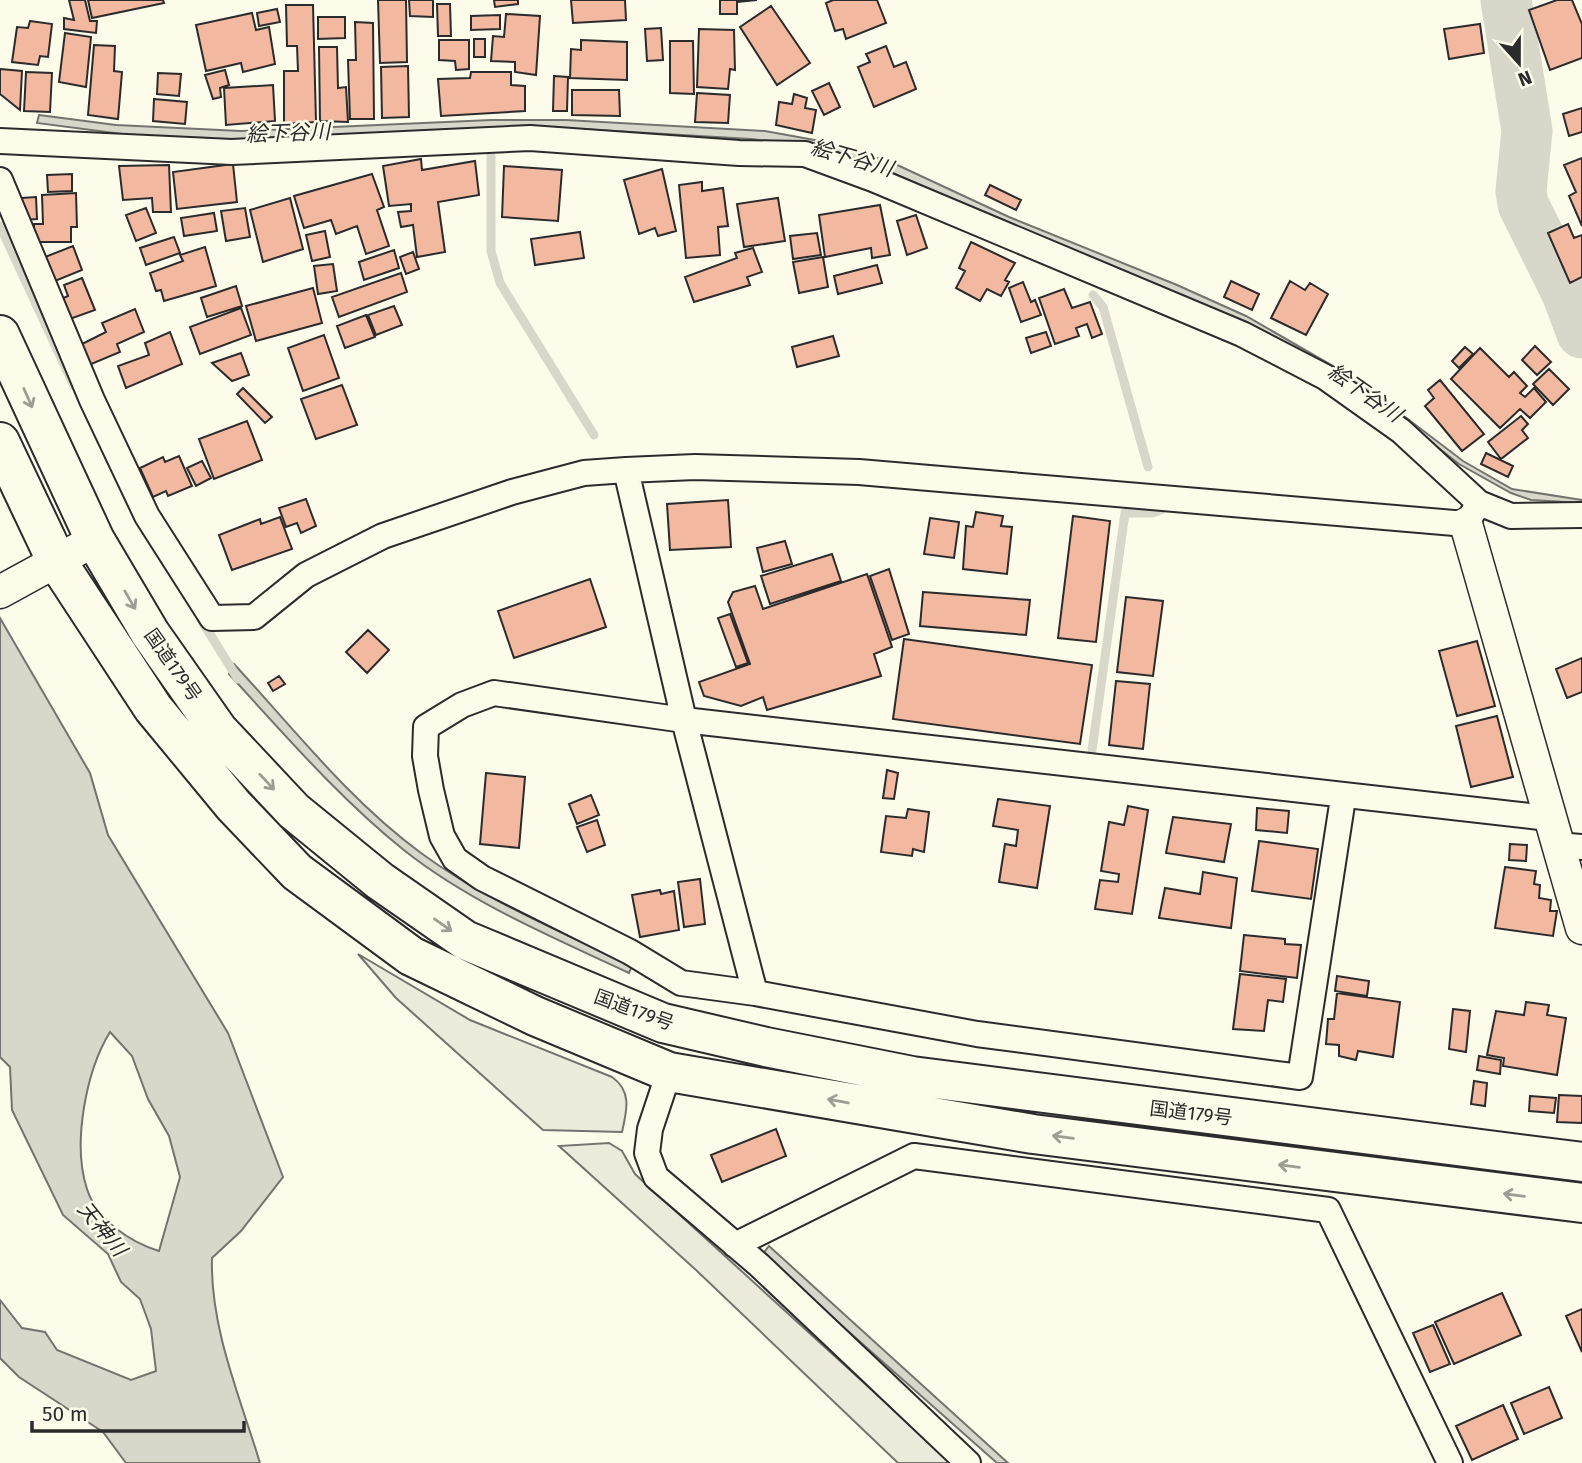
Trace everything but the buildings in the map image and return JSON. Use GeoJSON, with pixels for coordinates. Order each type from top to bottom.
{"type":"FeatureCollection","features":[{"type":"Feature","properties":{"kind":"highway","name":"国道179号"},"geometry":{"type":"LineString","coordinates":[[0,335],[95,540],[150,633],[218,730],[294,811],[380,881],[465,940],[663,1023],[912,1076],[1582,1162]]}},
{"type":"Feature","properties":{"kind":"highway","name":"国道179号"},"geometry":{"type":"LineString","coordinates":[[0,442],[56,560],[153,708],[234,806],[297,872],[411,956],[535,1016],[669,1072],[1033,1134],[1582,1203]]}},
{"type":"Feature","properties":{"kind":"street"},"geometry":{"type":"LineString","coordinates":[[0,141],[232,152],[530,138],[740,153],[805,154],[1242,334],[1313,371],[1401,431],[1473,514],[1562,837],[1582,928]]}},
{"type":"Feature","properties":{"kind":"street"},"geometry":{"type":"LineString","coordinates":[[0,180],[92,400],[147,516],[212,618],[254,617],[306,575],[383,536],[512,492],[584,473],[695,467],[859,472],[1473,514],[1582,515]]}},
{"type":"Feature","properties":{"kind":"street"},"geometry":{"type":"LineString","coordinates":[[626,470],[684,720],[755,993]]}},
{"type":"Feature","properties":{"kind":"street"},"geometry":{"type":"LineString","coordinates":[[1,591],[95,540]]}},
{"type":"Feature","properties":{"kind":"street"},"geometry":{"type":"LineString","coordinates":[[1343,798],[1300,1077],[976,1034],[755,993],[681,984],[630,952],[482,878],[455,859],[443,836],[425,756],[426,727],[462,705],[494,693],[684,720],[1343,798],[1562,837]]}},
{"type":"Feature","properties":{"kind":"street"},"geometry":{"type":"LineString","coordinates":[[669,1072],[650,1129],[647,1153],[656,1177],[735,1245],[968,1463]]}},
{"type":"Feature","properties":{"kind":"street"},"geometry":{"type":"LineString","coordinates":[[735,1245],[914,1156],[1328,1210],[1450,1463]]}},
{"type":"Feature","properties":{"kind":"shaded area"},"geometry":{"type":"Polygon","coordinates":[[[358,954],[470,1020],[612,1077],[623,1088],[625,1095],[626,1109],[622,1132],[543,1130],[396,998],[358,954]]]}},
{"type":"Feature","properties":{"kind":"shaded area"},"geometry":{"type":"Polygon","coordinates":[[[609,1143],[622,1151],[635,1174],[952,1463],[898,1463],[696,1270],[559,1146],[609,1143]]]}},
{"type":"Feature","properties":{"kind":"water"},"geometry":{"type":"Polygon","coordinates":[[[1504,0],[1507,0],[1528,133],[1525,134],[1504,0]]]}},
{"type":"Feature","properties":{"kind":"water"},"geometry":{"type":"Polygon","coordinates":[[[39,115],[116,125],[241,131],[491,120],[566,120],[765,131],[820,141],[893,163],[1009,217],[1246,316],[1354,378],[1463,461],[1512,489],[1582,500],[1582,503],[1531,500],[1511,493],[1459,464],[1396,415],[999,222],[882,168],[792,144],[751,139],[554,128],[230,141],[145,137],[37,123],[39,115]]]}},
{"type":"Feature","properties":{"kind":"water"},"geometry":{"type":"Polygon","coordinates":[[[1522,167],[1528,170],[1527,194],[1531,217],[1572,297],[1582,340],[1564,292],[1520,201],[1522,167]]]}},
{"type":"Feature","properties":{"kind":"water","name":"天神川"},"geometry":{"type":"Polygon","coordinates":[[[0,618],[90,773],[108,835],[228,1033],[283,1177],[241,1231],[212,1258],[221,1336],[260,1463],[126,1463],[103,1432],[19,1377],[0,1358],[0,1300],[22,1328],[45,1332],[57,1350],[131,1380],[156,1371],[151,1329],[140,1299],[121,1282],[108,1254],[63,1215],[12,1110],[10,1067],[0,1057],[0,618]],[[110,1032],[88,1087],[81,1130],[83,1171],[92,1200],[107,1220],[126,1236],[159,1251],[180,1177],[169,1136],[148,1099],[132,1056],[110,1032]]]}},
{"type":"Feature","properties":{"kind":"water"},"geometry":{"type":"Polygon","coordinates":[[[234,664],[346,787],[421,853],[497,900],[632,966],[629,973],[485,903],[430,870],[405,851],[336,788],[271,720],[229,674],[234,664]]]}},
{"type":"Feature","properties":{"kind":"water"},"geometry":{"type":"Polygon","coordinates":[[[769,1246],[1008,1463],[997,1463],[762,1255],[769,1246]]]}},
{"type":"Feature","properties":{"kind":"waterway","name":"絵下谷川"},"geometry":{"type":"LineString","coordinates":[[1506,0],[1527,131],[1521,191],[1523,204],[1567,293],[1582,333]]}},
{"type":"Feature","properties":{"kind":"waterway"},"geometry":{"type":"LineString","coordinates":[[491,156],[491,251],[500,283],[594,435]]}},
{"type":"Feature","properties":{"kind":"waterway"},"geometry":{"type":"LineString","coordinates":[[0,226],[74,386]]}},
{"type":"Feature","properties":{"kind":"waterway"},"geometry":{"type":"LineString","coordinates":[[1093,295],[1103,307],[1148,467]]}},
{"type":"Feature","properties":{"kind":"waterway"},"geometry":{"type":"LineString","coordinates":[[1092,750],[1125,513],[1152,513],[1161,510]]}},
{"type":"Feature","properties":{"kind":"waterway"},"geometry":{"type":"LineString","coordinates":[[201,620],[238,679]]}}]}
